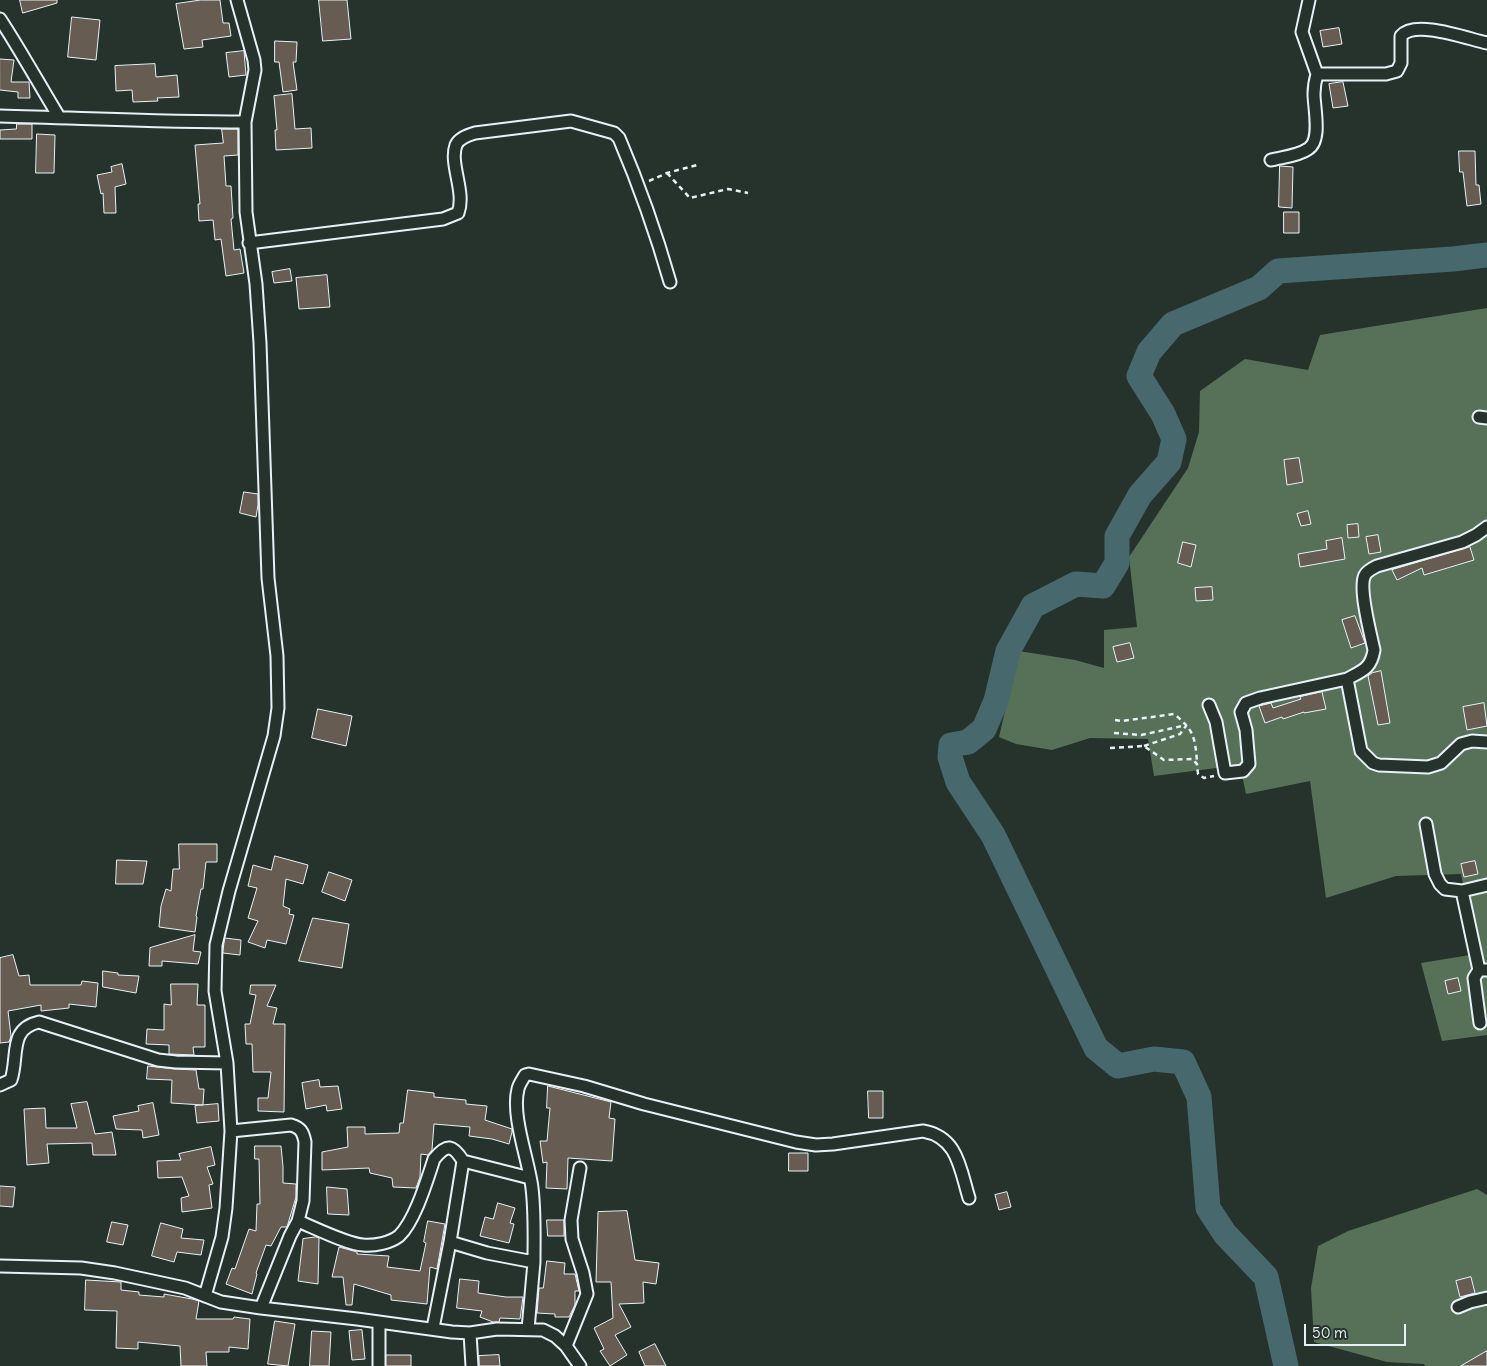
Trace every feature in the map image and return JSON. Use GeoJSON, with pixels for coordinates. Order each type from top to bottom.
{"type":"FeatureCollection","features":[{"type":"Feature","properties":{"kind":"street"},"geometry":{"type":"LineString","coordinates":[[205,1296],[222,1237],[226,1208],[231,1131],[227,1063],[215,991],[216,945],[228,891],[274,736],[278,708],[277,656],[268,578],[260,343],[246,212],[245,122],[254,70],[252,52],[237,0]]}},
{"type":"Feature","properties":{"kind":"street"},"geometry":{"type":"LineString","coordinates":[[1271,160],[1296,155],[1308,150],[1314,142],[1316,125],[1314,90],[1317,74],[1302,32],[1310,0]]}},
{"type":"Feature","properties":{"kind":"street"},"geometry":{"type":"LineString","coordinates":[[0,19],[60,117]]}},
{"type":"Feature","properties":{"kind":"street"},"geometry":{"type":"LineString","coordinates":[[1317,74],[1386,74],[1397,71],[1401,63],[1402,36],[1404,33],[1412,30],[1432,30],[1487,43]]}},
{"type":"Feature","properties":{"kind":"street"},"geometry":{"type":"LineString","coordinates":[[0,116],[108,118],[152,122],[245,122]]}},
{"type":"Feature","properties":{"kind":"street"},"geometry":{"type":"LineString","coordinates":[[249,243],[443,219],[452,216],[458,212],[461,199],[457,178],[456,145],[466,136],[475,133],[572,121],[614,133],[619,138],[660,248],[670,282]]}},
{"type":"Feature","properties":{"kind":"street"},"geometry":{"type":"LineString","coordinates":[[1209,705],[1216,722],[1225,773],[1243,771],[1250,764],[1246,730],[1241,712],[1246,703],[1260,698],[1346,679],[1366,669],[1370,664],[1374,650],[1363,583],[1364,576],[1368,571],[1377,566],[1462,542],[1476,535],[1487,526]]}},
{"type":"Feature","properties":{"kind":"street"},"geometry":{"type":"LineString","coordinates":[[1346,679],[1361,752],[1373,763],[1428,768],[1441,763],[1461,744],[1472,741],[1487,742]]}},
{"type":"Feature","properties":{"kind":"street"},"geometry":{"type":"LineString","coordinates":[[1426,824],[1435,874],[1445,889],[1462,890],[1487,885]]}},
{"type":"Feature","properties":{"kind":"street"},"geometry":{"type":"LineString","coordinates":[[1462,890],[1483,970],[1474,978],[1480,1024]]}},
{"type":"Feature","properties":{"kind":"street"},"geometry":{"type":"LineString","coordinates":[[0,1085],[12,1080],[18,1036],[22,1030],[39,1022],[158,1060],[227,1063]]}},
{"type":"Feature","properties":{"kind":"street"},"geometry":{"type":"LineString","coordinates":[[528,1329],[534,1262],[534,1219],[530,1178],[520,1133],[517,1105],[518,1089],[525,1075],[529,1074],[584,1086],[665,1110],[796,1142],[816,1145],[923,1131],[931,1132],[940,1136],[954,1151],[969,1198]]}},
{"type":"Feature","properties":{"kind":"street"},"geometry":{"type":"LineString","coordinates":[[231,1131],[287,1124],[298,1127],[303,1133],[305,1142],[303,1201],[298,1221],[260,1308]]}},
{"type":"Feature","properties":{"kind":"street"},"geometry":{"type":"LineString","coordinates":[[298,1221],[358,1244],[384,1244],[400,1235],[405,1229],[416,1209],[434,1159],[446,1148],[451,1147],[457,1151],[463,1161],[450,1242],[433,1328]]}},
{"type":"Feature","properties":{"kind":"street"},"geometry":{"type":"LineString","coordinates":[[463,1161],[530,1178]]}},
{"type":"Feature","properties":{"kind":"street"},"geometry":{"type":"LineString","coordinates":[[566,1346],[587,1294],[583,1273],[572,1239],[571,1220],[580,1168]]}},
{"type":"Feature","properties":{"kind":"street"},"geometry":{"type":"LineString","coordinates":[[450,1242],[487,1254],[534,1262]]}},
{"type":"Feature","properties":{"kind":"street"},"geometry":{"type":"LineString","coordinates":[[0,1266],[81,1268],[115,1273],[185,1288],[221,1302],[470,1333],[497,1329],[543,1330],[555,1336],[566,1346],[580,1366]]}},
{"type":"Feature","properties":{"kind":"street"},"geometry":{"type":"LineString","coordinates":[[1458,1307],[1487,1298]]}},
{"type":"Feature","properties":{"kind":"street"},"geometry":{"type":"LineString","coordinates":[[379,1322],[379,1366]]}},
{"type":"Feature","properties":{"kind":"street"},"geometry":{"type":"LineString","coordinates":[[470,1333],[472,1366]]}},
{"type":"Feature","properties":{"kind":"path"},"geometry":{"type":"LineString","coordinates":[[638,186],[667,173],[697,165]]}},
{"type":"Feature","properties":{"kind":"path"},"geometry":{"type":"LineString","coordinates":[[667,173],[690,198],[728,189],[748,193]]}},
{"type":"Feature","properties":{"kind":"path"},"geometry":{"type":"LineString","coordinates":[[1115,720],[1122,721],[1174,714],[1187,725],[1196,743],[1198,774],[1204,778],[1225,773]]}},
{"type":"Feature","properties":{"kind":"path"},"geometry":{"type":"LineString","coordinates":[[1114,732],[1141,734],[1187,725]]}},
{"type":"Feature","properties":{"kind":"path"},"geometry":{"type":"LineString","coordinates":[[1110,748],[1144,746],[1180,734],[1187,725]]}},
{"type":"Feature","properties":{"kind":"path"},"geometry":{"type":"LineString","coordinates":[[1144,746],[1164,760],[1192,758],[1197,764]]}},
{"type":"Feature","properties":{"kind":"green space"},"geometry":{"type":"Polygon","coordinates":[[[1487,308],[1487,1035],[1442,1041],[1421,963],[1476,954],[1461,874],[1396,876],[1326,898],[1310,781],[1246,794],[1240,765],[1154,776],[1148,739],[1090,738],[1052,750],[1016,744],[999,737],[1019,651],[1075,660],[1104,668],[1104,630],[1137,627],[1129,557],[1188,468],[1199,432],[1200,391],[1245,359],[1308,370],[1320,335],[1487,308]]]}},
{"type":"Feature","properties":{"kind":"green space"},"geometry":{"type":"Polygon","coordinates":[[[1477,1189],[1487,1195],[1487,1366],[1425,1366],[1424,1364],[1387,1362],[1314,1342],[1311,1288],[1318,1246],[1348,1231],[1477,1189]]]}},
{"type":"Feature","properties":{"kind":"building"},"geometry":{"type":"Polygon","coordinates":[[[20,0],[57,0],[57,3],[23,13],[20,0]]]}},
{"type":"Feature","properties":{"kind":"building"},"geometry":{"type":"Polygon","coordinates":[[[201,0],[220,0],[223,23],[229,23],[231,36],[202,40],[203,47],[184,49],[176,4],[201,0]]]}},
{"type":"Feature","properties":{"kind":"building"},"geometry":{"type":"Polygon","coordinates":[[[319,0],[347,0],[351,39],[323,41],[319,0]]]}},
{"type":"Feature","properties":{"kind":"building"},"geometry":{"type":"Polygon","coordinates":[[[72,17],[100,20],[96,60],[68,57],[72,17]]]}},
{"type":"Feature","properties":{"kind":"building"},"geometry":{"type":"Polygon","coordinates":[[[1339,28],[1342,44],[1323,47],[1320,31],[1339,28]]]}},
{"type":"Feature","properties":{"kind":"building"},"geometry":{"type":"Polygon","coordinates":[[[275,41],[297,42],[296,62],[293,62],[297,90],[283,92],[279,62],[275,62],[275,41]]]}},
{"type":"Feature","properties":{"kind":"building"},"geometry":{"type":"Polygon","coordinates":[[[244,51],[246,75],[229,77],[226,53],[244,51]]]}},
{"type":"Feature","properties":{"kind":"building"},"geometry":{"type":"Polygon","coordinates":[[[0,59],[14,60],[11,82],[29,82],[30,98],[18,98],[18,92],[0,90],[0,59]]]}},
{"type":"Feature","properties":{"kind":"building"},"geometry":{"type":"Polygon","coordinates":[[[155,64],[156,77],[177,75],[179,97],[157,98],[158,101],[133,102],[132,90],[116,91],[115,66],[155,64]]]}},
{"type":"Feature","properties":{"kind":"building"},"geometry":{"type":"Polygon","coordinates":[[[1343,82],[1348,106],[1333,108],[1329,84],[1343,82]]]}},
{"type":"Feature","properties":{"kind":"building"},"geometry":{"type":"Polygon","coordinates":[[[292,94],[295,129],[311,128],[312,148],[276,150],[275,130],[277,130],[274,96],[292,94]]]}},
{"type":"Feature","properties":{"kind":"building"},"geometry":{"type":"Polygon","coordinates":[[[17,124],[32,124],[32,139],[0,139],[0,130],[16,129],[17,124]]]}},
{"type":"Feature","properties":{"kind":"building"},"geometry":{"type":"Polygon","coordinates":[[[222,129],[238,129],[238,155],[224,156],[226,186],[231,186],[233,218],[231,219],[234,250],[240,249],[244,273],[226,276],[221,239],[215,240],[213,220],[199,221],[198,204],[200,204],[195,145],[223,143],[222,129]]]}},
{"type":"Feature","properties":{"kind":"building"},"geometry":{"type":"Polygon","coordinates":[[[37,134],[55,135],[54,173],[36,173],[37,134]]]}},
{"type":"Feature","properties":{"kind":"building"},"geometry":{"type":"Polygon","coordinates":[[[1459,151],[1475,151],[1476,185],[1479,185],[1481,204],[1467,206],[1463,172],[1460,172],[1459,151]]]}},
{"type":"Feature","properties":{"kind":"building"},"geometry":{"type":"Polygon","coordinates":[[[122,164],[126,184],[115,187],[116,213],[104,213],[103,193],[101,194],[97,175],[112,172],[111,167],[122,164]]]}},
{"type":"Feature","properties":{"kind":"building"},"geometry":{"type":"Polygon","coordinates":[[[1280,166],[1293,167],[1292,208],[1279,207],[1280,166]]]}},
{"type":"Feature","properties":{"kind":"building"},"geometry":{"type":"Polygon","coordinates":[[[1284,212],[1299,212],[1299,233],[1284,233],[1284,212]]]}},
{"type":"Feature","properties":{"kind":"building"},"geometry":{"type":"Polygon","coordinates":[[[290,269],[292,281],[274,283],[272,272],[290,269]]]}},
{"type":"Feature","properties":{"kind":"building"},"geometry":{"type":"Polygon","coordinates":[[[327,275],[330,307],[299,309],[296,278],[327,275]]]}},
{"type":"Feature","properties":{"kind":"building"},"geometry":{"type":"Polygon","coordinates":[[[1299,458],[1303,482],[1287,485],[1284,460],[1299,458]]]}},
{"type":"Feature","properties":{"kind":"building"},"geometry":{"type":"Polygon","coordinates":[[[244,492],[258,494],[256,517],[240,513],[244,492]]]}},
{"type":"Feature","properties":{"kind":"building"},"geometry":{"type":"Polygon","coordinates":[[[1308,511],[1311,524],[1301,526],[1297,514],[1308,511]]]}},
{"type":"Feature","properties":{"kind":"building"},"geometry":{"type":"Polygon","coordinates":[[[1358,524],[1359,537],[1348,538],[1347,525],[1358,524]]]}},
{"type":"Feature","properties":{"kind":"building"},"geometry":{"type":"Polygon","coordinates":[[[1378,535],[1381,552],[1369,554],[1366,537],[1378,535]]]}},
{"type":"Feature","properties":{"kind":"building"},"geometry":{"type":"Polygon","coordinates":[[[1342,538],[1345,559],[1300,567],[1298,554],[1327,549],[1326,541],[1342,538]]]}},
{"type":"Feature","properties":{"kind":"building"},"geometry":{"type":"Polygon","coordinates":[[[1183,542],[1196,545],[1191,567],[1178,563],[1183,542]]]}},
{"type":"Feature","properties":{"kind":"building"},"geometry":{"type":"Polygon","coordinates":[[[1470,547],[1474,560],[1424,575],[1422,568],[1397,580],[1392,570],[1470,547]]]}},
{"type":"Feature","properties":{"kind":"building"},"geometry":{"type":"Polygon","coordinates":[[[1212,587],[1213,600],[1196,601],[1195,588],[1212,587]]]}},
{"type":"Feature","properties":{"kind":"building"},"geometry":{"type":"Polygon","coordinates":[[[1355,616],[1365,643],[1351,648],[1342,620],[1355,616]]]}},
{"type":"Feature","properties":{"kind":"building"},"geometry":{"type":"Polygon","coordinates":[[[1130,643],[1134,658],[1117,662],[1113,647],[1130,643]]]}},
{"type":"Feature","properties":{"kind":"building"},"geometry":{"type":"Polygon","coordinates":[[[1381,671],[1390,723],[1378,725],[1368,676],[1381,671]]]}},
{"type":"Feature","properties":{"kind":"building"},"geometry":{"type":"Polygon","coordinates":[[[1322,692],[1326,709],[1304,712],[1283,719],[1282,717],[1265,723],[1259,706],[1271,703],[1273,708],[1301,699],[1300,697],[1322,692]]]}},
{"type":"Feature","properties":{"kind":"building"},"geometry":{"type":"Polygon","coordinates":[[[1484,703],[1487,726],[1467,730],[1463,707],[1484,703]]]}},
{"type":"Feature","properties":{"kind":"building"},"geometry":{"type":"Polygon","coordinates":[[[318,709],[352,716],[346,746],[312,738],[318,709]]]}},
{"type":"Feature","properties":{"kind":"building"},"geometry":{"type":"Polygon","coordinates":[[[179,844],[217,844],[217,862],[206,862],[195,932],[159,927],[161,906],[166,889],[171,891],[173,869],[179,869],[179,844]]]}},
{"type":"Feature","properties":{"kind":"building"},"geometry":{"type":"Polygon","coordinates":[[[275,856],[308,865],[303,884],[286,879],[283,906],[290,909],[289,914],[294,915],[286,944],[267,940],[265,948],[248,942],[258,921],[248,918],[257,888],[248,886],[253,865],[271,870],[275,856]]]}},
{"type":"Feature","properties":{"kind":"building"},"geometry":{"type":"Polygon","coordinates":[[[117,860],[147,861],[143,884],[116,884],[117,860]]]}},
{"type":"Feature","properties":{"kind":"building"},"geometry":{"type":"Polygon","coordinates":[[[1475,861],[1478,874],[1464,877],[1461,864],[1475,861]]]}},
{"type":"Feature","properties":{"kind":"building"},"geometry":{"type":"Polygon","coordinates":[[[329,872],[352,880],[345,901],[322,892],[329,872]]]}},
{"type":"Feature","properties":{"kind":"building"},"geometry":{"type":"Polygon","coordinates":[[[313,918],[349,924],[342,968],[299,961],[313,918]]]}},
{"type":"Feature","properties":{"kind":"building"},"geometry":{"type":"Polygon","coordinates":[[[195,935],[193,951],[201,952],[198,964],[162,961],[162,966],[149,966],[150,948],[195,935]]]}},
{"type":"Feature","properties":{"kind":"building"},"geometry":{"type":"Polygon","coordinates":[[[225,938],[241,940],[240,955],[223,953],[225,938]]]}},
{"type":"Feature","properties":{"kind":"building"},"geometry":{"type":"Polygon","coordinates":[[[13,955],[19,976],[29,975],[30,985],[81,985],[82,981],[98,983],[96,1007],[69,1004],[69,1008],[41,1011],[41,1005],[8,1011],[11,1036],[9,1042],[0,1043],[0,958],[13,955]]]}},
{"type":"Feature","properties":{"kind":"building"},"geometry":{"type":"Polygon","coordinates":[[[103,971],[118,973],[118,975],[139,976],[136,993],[103,987],[103,971]]]}},
{"type":"Feature","properties":{"kind":"building"},"geometry":{"type":"Polygon","coordinates":[[[1458,978],[1461,991],[1448,994],[1445,981],[1458,978]]]}},
{"type":"Feature","properties":{"kind":"building"},"geometry":{"type":"Polygon","coordinates":[[[171,984],[198,984],[197,1005],[205,1005],[205,1047],[193,1047],[194,1055],[169,1054],[169,1045],[146,1044],[147,1029],[164,1030],[164,1004],[171,1005],[171,984]]]}},
{"type":"Feature","properties":{"kind":"building"},"geometry":{"type":"Polygon","coordinates":[[[251,985],[276,985],[267,1006],[277,1008],[273,1024],[285,1024],[284,1112],[258,1111],[258,1098],[268,1098],[271,1072],[253,1072],[252,1044],[246,1044],[245,1024],[250,1024],[256,995],[250,994],[251,985]]]}},
{"type":"Feature","properties":{"kind":"building"},"geometry":{"type":"Polygon","coordinates":[[[148,1066],[196,1070],[199,1089],[204,1089],[203,1105],[171,1103],[172,1080],[147,1079],[148,1066]]]}},
{"type":"Feature","properties":{"kind":"building"},"geometry":{"type":"Polygon","coordinates":[[[319,1080],[320,1087],[338,1086],[342,1109],[327,1111],[326,1105],[306,1109],[302,1083],[319,1080]]]}},
{"type":"Feature","properties":{"kind":"building"},"geometry":{"type":"Polygon","coordinates":[[[548,1086],[611,1102],[609,1118],[615,1119],[612,1161],[568,1158],[567,1189],[546,1188],[547,1162],[543,1163],[540,1141],[547,1141],[550,1108],[547,1108],[548,1086]]]}},
{"type":"Feature","properties":{"kind":"building"},"geometry":{"type":"Polygon","coordinates":[[[408,1090],[434,1093],[434,1097],[466,1100],[466,1104],[487,1106],[485,1120],[512,1129],[509,1144],[492,1139],[469,1136],[470,1127],[434,1124],[432,1150],[428,1155],[421,1154],[420,1177],[416,1188],[393,1187],[392,1178],[370,1173],[369,1168],[322,1170],[322,1152],[348,1147],[347,1127],[365,1127],[365,1134],[399,1133],[400,1123],[403,1123],[408,1090]]]}},
{"type":"Feature","properties":{"kind":"building"},"geometry":{"type":"Polygon","coordinates":[[[868,1091],[883,1091],[883,1118],[869,1118],[868,1091]]]}},
{"type":"Feature","properties":{"kind":"building"},"geometry":{"type":"Polygon","coordinates":[[[87,1102],[95,1134],[112,1132],[116,1155],[93,1155],[92,1143],[47,1144],[49,1163],[27,1165],[24,1109],[45,1108],[46,1128],[77,1128],[71,1104],[87,1102]]]}},
{"type":"Feature","properties":{"kind":"building"},"geometry":{"type":"Polygon","coordinates":[[[153,1103],[159,1135],[143,1138],[142,1130],[116,1129],[113,1116],[139,1111],[138,1106],[153,1103]]]}},
{"type":"Feature","properties":{"kind":"building"},"geometry":{"type":"Polygon","coordinates":[[[218,1104],[219,1121],[197,1123],[195,1106],[218,1104]]]}},
{"type":"Feature","properties":{"kind":"building"},"geometry":{"type":"Polygon","coordinates":[[[255,1146],[281,1146],[283,1183],[296,1184],[296,1197],[287,1227],[281,1227],[271,1246],[266,1245],[256,1273],[252,1294],[226,1284],[232,1268],[235,1269],[249,1229],[256,1231],[257,1204],[260,1204],[259,1159],[255,1159],[255,1146]]]}},
{"type":"Feature","properties":{"kind":"building"},"geometry":{"type":"Polygon","coordinates":[[[211,1147],[215,1165],[207,1167],[213,1184],[209,1185],[212,1208],[182,1212],[181,1198],[189,1196],[182,1177],[158,1178],[157,1161],[181,1160],[179,1154],[211,1147]]]}},
{"type":"Feature","properties":{"kind":"building"},"geometry":{"type":"Polygon","coordinates":[[[789,1153],[808,1153],[808,1171],[789,1171],[789,1153]]]}},
{"type":"Feature","properties":{"kind":"building"},"geometry":{"type":"Polygon","coordinates":[[[0,1186],[15,1187],[13,1207],[0,1206],[0,1186]]]}},
{"type":"Feature","properties":{"kind":"building"},"geometry":{"type":"Polygon","coordinates":[[[327,1187],[347,1189],[349,1215],[328,1214],[327,1187]]]}},
{"type":"Feature","properties":{"kind":"building"},"geometry":{"type":"Polygon","coordinates":[[[1007,1192],[1011,1207],[999,1210],[995,1195],[1007,1192]]]}},
{"type":"Feature","properties":{"kind":"building"},"geometry":{"type":"Polygon","coordinates":[[[498,1203],[515,1208],[510,1223],[514,1224],[509,1243],[480,1236],[485,1217],[493,1219],[498,1203]]]}},
{"type":"Feature","properties":{"kind":"building"},"geometry":{"type":"Polygon","coordinates":[[[627,1211],[635,1260],[659,1263],[656,1284],[643,1282],[644,1303],[619,1304],[631,1327],[615,1335],[627,1355],[610,1366],[600,1351],[604,1349],[594,1328],[613,1318],[611,1282],[596,1282],[598,1212],[627,1211]]]}},
{"type":"Feature","properties":{"kind":"building"},"geometry":{"type":"Polygon","coordinates":[[[547,1220],[564,1220],[564,1236],[548,1236],[547,1220]]]}},
{"type":"Feature","properties":{"kind":"building"},"geometry":{"type":"Polygon","coordinates":[[[428,1221],[445,1224],[437,1269],[430,1267],[427,1304],[391,1300],[391,1295],[354,1284],[352,1305],[346,1305],[343,1277],[332,1277],[339,1247],[357,1252],[357,1254],[389,1256],[387,1267],[420,1271],[426,1243],[424,1242],[428,1221]]]}},
{"type":"Feature","properties":{"kind":"building"},"geometry":{"type":"Polygon","coordinates":[[[112,1222],[128,1225],[123,1245],[107,1242],[112,1222]]]}},
{"type":"Feature","properties":{"kind":"building"},"geometry":{"type":"Polygon","coordinates":[[[161,1223],[183,1229],[181,1238],[204,1240],[201,1255],[177,1252],[174,1262],[152,1256],[161,1223]]]}},
{"type":"Feature","properties":{"kind":"building"},"geometry":{"type":"Polygon","coordinates":[[[319,1238],[318,1284],[298,1281],[303,1239],[319,1238]]]}},
{"type":"Feature","properties":{"kind":"building"},"geometry":{"type":"Polygon","coordinates":[[[547,1261],[565,1263],[564,1274],[575,1274],[579,1291],[575,1291],[575,1305],[569,1317],[555,1317],[555,1314],[537,1313],[539,1288],[543,1288],[547,1261]]]}},
{"type":"Feature","properties":{"kind":"building"},"geometry":{"type":"Polygon","coordinates":[[[1471,1277],[1475,1293],[1460,1297],[1456,1281],[1471,1277]]]}},
{"type":"Feature","properties":{"kind":"building"},"geometry":{"type":"Polygon","coordinates":[[[460,1279],[479,1281],[478,1293],[506,1297],[523,1297],[520,1319],[500,1318],[499,1322],[493,1322],[480,1317],[482,1311],[457,1308],[460,1279]]]}},
{"type":"Feature","properties":{"kind":"building"},"geometry":{"type":"Polygon","coordinates":[[[86,1280],[121,1282],[121,1290],[139,1292],[139,1295],[164,1297],[164,1294],[199,1301],[196,1319],[233,1319],[234,1317],[250,1319],[248,1349],[229,1347],[229,1352],[206,1352],[207,1366],[181,1366],[180,1346],[138,1342],[138,1349],[116,1348],[117,1311],[85,1310],[86,1280]]]}},
{"type":"Feature","properties":{"kind":"building"},"geometry":{"type":"Polygon","coordinates":[[[275,1321],[295,1324],[288,1366],[268,1364],[275,1321]]]}},
{"type":"Feature","properties":{"kind":"building"},"geometry":{"type":"Polygon","coordinates":[[[362,1330],[365,1359],[352,1360],[349,1331],[362,1330]]]}},
{"type":"Feature","properties":{"kind":"building"},"geometry":{"type":"Polygon","coordinates":[[[312,1331],[331,1332],[329,1366],[310,1366],[312,1331]]]}},
{"type":"Feature","properties":{"kind":"building"},"geometry":{"type":"Polygon","coordinates":[[[655,1344],[666,1366],[645,1366],[639,1352],[655,1344]]]}},
{"type":"Feature","properties":{"kind":"building"},"geometry":{"type":"Polygon","coordinates":[[[1487,1351],[1487,1366],[1461,1366],[1487,1351]]]}},
{"type":"Feature","properties":{"kind":"building"},"geometry":{"type":"Polygon","coordinates":[[[386,1355],[411,1355],[411,1366],[386,1366],[386,1355]]]}},
{"type":"Feature","properties":{"kind":"building"},"geometry":{"type":"Polygon","coordinates":[[[499,1355],[500,1366],[479,1366],[479,1356],[499,1355]]]}},
{"type":"Feature","properties":{"kind":"waterway"},"geometry":{"type":"LineString","coordinates":[[1286,1366],[1266,1277],[1225,1234],[1208,1208],[1199,1097],[1183,1062],[1154,1059],[1118,1066],[1096,1048],[993,835],[958,782],[950,757],[951,745],[968,742],[984,729],[996,701],[1008,651],[1033,606],[1076,584],[1103,586],[1117,563],[1117,536],[1140,495],[1169,462],[1174,439],[1163,414],[1139,376],[1149,352],[1173,324],[1259,288],[1278,271],[1487,255]]}}]}
